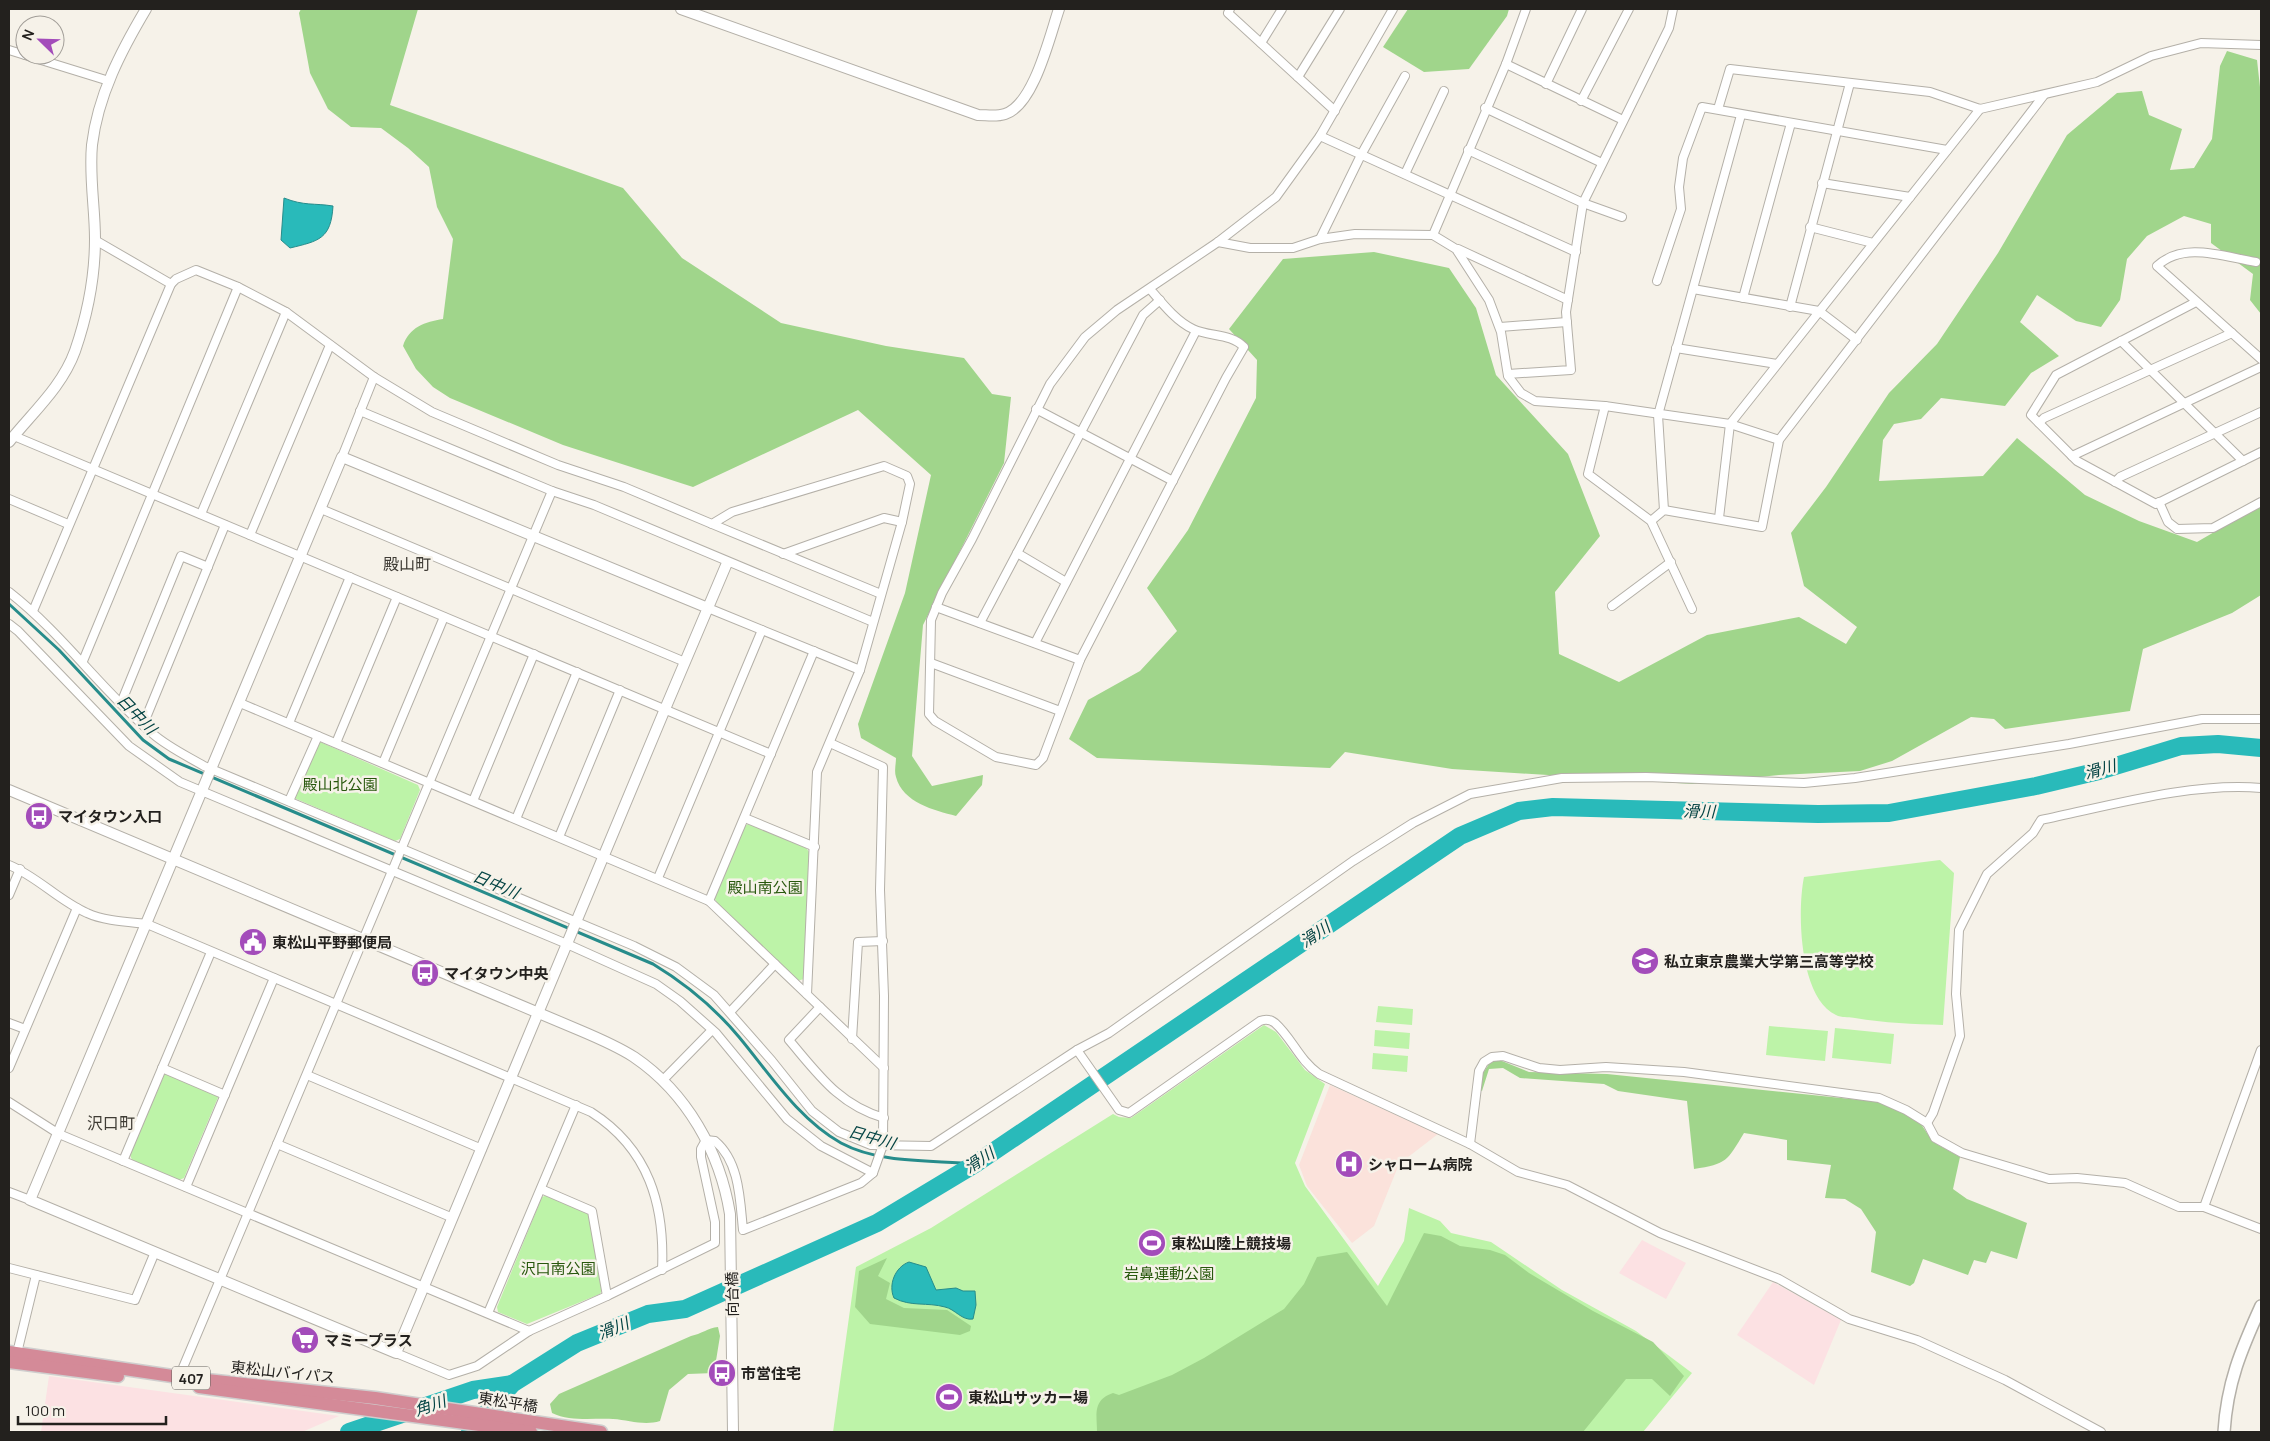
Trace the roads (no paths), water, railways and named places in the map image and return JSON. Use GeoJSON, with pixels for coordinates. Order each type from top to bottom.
{"type":"FeatureCollection","features":[{"type":"Feature","properties":{"kind":"highway","name":"東松山バイパス"},"geometry":{"type":"LineString","coordinates":[[11,1355],[179,1377],[375,1398]]}},
{"type":"Feature","properties":{"kind":"highway","name":"東松山バイパス"},"geometry":{"type":"LineString","coordinates":[[11,1355],[366,1411]]}},
{"type":"Feature","properties":{"kind":"highway","name":"東松平橋"},"geometry":{"type":"LineString","coordinates":[[375,1398],[576,1430],[601,1432]]}},
{"type":"Feature","properties":{"kind":"highway","name":"東松平橋"},"geometry":{"type":"LineString","coordinates":[[366,1411],[531,1432]]}},
{"type":"Feature","properties":{"kind":"main road"},"geometry":{"type":"LineString","coordinates":[[2224,1432],[2226,1403],[2234,1370],[2261,1306]]}},
{"type":"Feature","properties":{"kind":"street"},"geometry":{"type":"LineString","coordinates":[[146,9],[123,47],[109,80],[98,114],[92,145],[91,178],[95,240],[90,290],[75,352],[58,383],[11,439],[93,468],[771,754]]}},
{"type":"Feature","properties":{"kind":"street"},"geometry":{"type":"LineString","coordinates":[[681,9],[978,115],[993,116],[1006,114],[1016,107],[1030,90],[1059,9]]}},
{"type":"Feature","properties":{"kind":"street"},"geometry":{"type":"LineString","coordinates":[[1230,9],[1228,13],[1334,111]]}},
{"type":"Feature","properties":{"kind":"street"},"geometry":{"type":"LineString","coordinates":[[1261,43],[1282,9]]}},
{"type":"Feature","properties":{"kind":"street"},"geometry":{"type":"LineString","coordinates":[[1298,77],[1340,9]]}},
{"type":"Feature","properties":{"kind":"street"},"geometry":{"type":"LineString","coordinates":[[1150,289],[1185,325],[1196,331],[1237,340],[1244,347],[1226,378],[1080,660],[1043,758],[1036,765],[996,757],[935,721],[929,714],[931,620],[1036,409],[1069,356],[1085,337],[1117,310],[1218,242],[1276,197],[1320,136],[1393,9]]}},
{"type":"Feature","properties":{"kind":"street"},"geometry":{"type":"LineString","coordinates":[[1433,235],[1485,108],[1506,64],[1526,9]]}},
{"type":"Feature","properties":{"kind":"street"},"geometry":{"type":"LineString","coordinates":[[1546,84],[1582,9]]}},
{"type":"Feature","properties":{"kind":"street"},"geometry":{"type":"LineString","coordinates":[[1581,101],[1629,9]]}},
{"type":"Feature","properties":{"kind":"street"},"geometry":{"type":"LineString","coordinates":[[1508,374],[1571,370],[1567,322],[1568,300],[1583,203],[1669,28],[1673,9]]}},
{"type":"Feature","properties":{"kind":"street"},"geometry":{"type":"LineString","coordinates":[[1718,109],[1730,69],[1930,92],[1980,109],[2097,82],[2151,56],[2200,43],[2261,46]]}},
{"type":"Feature","properties":{"kind":"street"},"geometry":{"type":"LineString","coordinates":[[1506,64],[1623,120]]}},
{"type":"Feature","properties":{"kind":"street"},"geometry":{"type":"LineString","coordinates":[[59,65],[109,80]]}},
{"type":"Feature","properties":{"kind":"street"},"geometry":{"type":"LineString","coordinates":[[1320,239],[1361,155],[1405,76]]}},
{"type":"Feature","properties":{"kind":"street"},"geometry":{"type":"LineString","coordinates":[[1790,307],[1850,83]]}},
{"type":"Feature","properties":{"kind":"street"},"geometry":{"type":"LineString","coordinates":[[1405,174],[1444,90]]}},
{"type":"Feature","properties":{"kind":"street"},"geometry":{"type":"LineString","coordinates":[[1651,521],[1664,510],[1719,518],[1762,527],[1779,440],[2044,95]]}},
{"type":"Feature","properties":{"kind":"street"},"geometry":{"type":"LineString","coordinates":[[1657,281],[1681,209],[1679,187],[1683,158],[1702,107],[1947,150]]}},
{"type":"Feature","properties":{"kind":"street"},"geometry":{"type":"LineString","coordinates":[[1485,108],[1602,163]]}},
{"type":"Feature","properties":{"kind":"street"},"geometry":{"type":"LineString","coordinates":[[1719,518],[1730,424],[1980,109]]}},
{"type":"Feature","properties":{"kind":"street"},"geometry":{"type":"LineString","coordinates":[[1664,510],[1658,415],[1742,115]]}},
{"type":"Feature","properties":{"kind":"street"},"geometry":{"type":"LineString","coordinates":[[1743,298],[1791,123]]}},
{"type":"Feature","properties":{"kind":"street"},"geometry":{"type":"LineString","coordinates":[[1320,136],[1576,252]]}},
{"type":"Feature","properties":{"kind":"street"},"geometry":{"type":"LineString","coordinates":[[1468,150],[1583,203],[1622,217]]}},
{"type":"Feature","properties":{"kind":"street"},"geometry":{"type":"LineString","coordinates":[[1822,183],[1910,196]]}},
{"type":"Feature","properties":{"kind":"street"},"geometry":{"type":"LineString","coordinates":[[1810,227],[1873,243]]}},
{"type":"Feature","properties":{"kind":"street"},"geometry":{"type":"LineString","coordinates":[[1218,242],[1250,248],[1293,248],[1320,239],[1355,234],[1433,235],[1456,248],[1568,300]]}},
{"type":"Feature","properties":{"kind":"street"},"geometry":{"type":"LineString","coordinates":[[95,240],[171,284]]}},
{"type":"Feature","properties":{"kind":"street"},"geometry":{"type":"LineString","coordinates":[[1456,248],[1489,300],[1500,327],[1508,374],[1521,393],[1535,401],[1605,406],[1730,424],[1779,440]]}},
{"type":"Feature","properties":{"kind":"street"},"geometry":{"type":"LineString","coordinates":[[2256,262],[2199,251],[2180,253],[2157,266],[2261,359]]}},
{"type":"Feature","properties":{"kind":"street"},"geometry":{"type":"LineString","coordinates":[[33,611],[68,524],[171,284],[176,278],[196,270],[238,287],[286,312],[374,377],[432,412],[558,465],[624,487],[881,594]]}},
{"type":"Feature","properties":{"kind":"street"},"geometry":{"type":"LineString","coordinates":[[83,661],[238,287]]}},
{"type":"Feature","properties":{"kind":"street"},"geometry":{"type":"LineString","coordinates":[[1693,289],[1819,312],[1857,340]]}},
{"type":"Feature","properties":{"kind":"street"},"geometry":{"type":"LineString","coordinates":[[980,623],[1143,315],[1160,300]]}},
{"type":"Feature","properties":{"kind":"street"},"geometry":{"type":"LineString","coordinates":[[2196,302],[2056,376],[2031,415],[2077,461],[2156,504],[2261,452]]}},
{"type":"Feature","properties":{"kind":"street"},"geometry":{"type":"LineString","coordinates":[[201,514],[286,312]]}},
{"type":"Feature","properties":{"kind":"street"},"geometry":{"type":"LineString","coordinates":[[1500,327],[1567,322]]}},
{"type":"Feature","properties":{"kind":"street"},"geometry":{"type":"LineString","coordinates":[[1034,643],[1196,331]]}},
{"type":"Feature","properties":{"kind":"street"},"geometry":{"type":"LineString","coordinates":[[2039,423],[2044,418],[2232,333]]}},
{"type":"Feature","properties":{"kind":"street"},"geometry":{"type":"LineString","coordinates":[[2121,342],[2243,461]]}},
{"type":"Feature","properties":{"kind":"street"},"geometry":{"type":"LineString","coordinates":[[250,534],[330,345]]}},
{"type":"Feature","properties":{"kind":"street"},"geometry":{"type":"LineString","coordinates":[[1676,348],[1777,364]]}},
{"type":"Feature","properties":{"kind":"street"},"geometry":{"type":"LineString","coordinates":[[2072,456],[2261,367]]}},
{"type":"Feature","properties":{"kind":"street"},"geometry":{"type":"LineString","coordinates":[[30,1200],[147,924],[172,860],[240,703],[374,377]]}},
{"type":"Feature","properties":{"kind":"street"},"geometry":{"type":"LineString","coordinates":[[1605,406],[1588,474],[1651,521],[1692,608]]}},
{"type":"Feature","properties":{"kind":"street"},"geometry":{"type":"LineString","coordinates":[[1036,409],[1174,481]]}},
{"type":"Feature","properties":{"kind":"street"},"geometry":{"type":"LineString","coordinates":[[360,411],[552,491],[594,505],[727,563],[873,622]]}},
{"type":"Feature","properties":{"kind":"street"},"geometry":{"type":"LineString","coordinates":[[2115,482],[2120,477],[2261,412]]}},
{"type":"Feature","properties":{"kind":"street"},"geometry":{"type":"LineString","coordinates":[[342,457],[860,670]]}},
{"type":"Feature","properties":{"kind":"street"},"geometry":{"type":"LineString","coordinates":[[712,524],[732,512],[884,466],[907,476],[910,484],[902,522],[860,670],[817,772],[807,994]]}},
{"type":"Feature","properties":{"kind":"street"},"geometry":{"type":"LineString","coordinates":[[179,1377],[552,491]]}},
{"type":"Feature","properties":{"kind":"street"},"geometry":{"type":"LineString","coordinates":[[9,499],[68,524]]}},
{"type":"Feature","properties":{"kind":"street"},"geometry":{"type":"LineString","coordinates":[[2159,502],[2168,522],[2177,529],[2213,528],[2261,502]]}},
{"type":"Feature","properties":{"kind":"street"},"geometry":{"type":"LineString","coordinates":[[320,509],[685,662]]}},
{"type":"Feature","properties":{"kind":"street"},"geometry":{"type":"LineString","coordinates":[[783,554],[884,518],[902,522]]}},
{"type":"Feature","properties":{"kind":"street"},"geometry":{"type":"LineString","coordinates":[[143,725],[225,525]]}},
{"type":"Feature","properties":{"kind":"street"},"geometry":{"type":"LineString","coordinates":[[1017,553],[1066,582]]}},
{"type":"Feature","properties":{"kind":"street"},"geometry":{"type":"LineString","coordinates":[[121,703],[181,556],[208,567]]}},
{"type":"Feature","properties":{"kind":"street"},"geometry":{"type":"LineString","coordinates":[[1612,606],[1671,562]]}},
{"type":"Feature","properties":{"kind":"street"},"geometry":{"type":"LineString","coordinates":[[396,1353],[727,563]]}},
{"type":"Feature","properties":{"kind":"street"},"geometry":{"type":"LineString","coordinates":[[289,723],[350,577]]}},
{"type":"Feature","properties":{"kind":"street"},"geometry":{"type":"LineString","coordinates":[[9,592],[33,611],[143,725],[176,750],[212,768],[289,801],[577,921],[676,967],[714,995],[812,1111],[839,1132],[871,1145],[931,1146],[1077,1050],[1109,1032],[1352,861],[1413,823],[1470,794],[1562,778],[1646,777],[1804,783],[1855,778],[2069,744],[2202,719],[2261,719]]}},
{"type":"Feature","properties":{"kind":"street"},"geometry":{"type":"LineString","coordinates":[[336,743],[397,597]]}},
{"type":"Feature","properties":{"kind":"street"},"geometry":{"type":"LineString","coordinates":[[936,607],[1080,660]]}},
{"type":"Feature","properties":{"kind":"street"},"geometry":{"type":"LineString","coordinates":[[383,763],[444,617]]}},
{"type":"Feature","properties":{"kind":"street"},"geometry":{"type":"LineString","coordinates":[[9,624],[18,631],[129,746],[180,782],[567,944],[656,984],[680,1001],[712,1030],[787,1119],[821,1146],[874,1170]]}},
{"type":"Feature","properties":{"kind":"street"},"geometry":{"type":"LineString","coordinates":[[658,878],[762,630]]}},
{"type":"Feature","properties":{"kind":"street"},"geometry":{"type":"LineString","coordinates":[[709,901],[814,651]]}},
{"type":"Feature","properties":{"kind":"street"},"geometry":{"type":"LineString","coordinates":[[473,801],[534,654]]}},
{"type":"Feature","properties":{"kind":"street"},"geometry":{"type":"LineString","coordinates":[[931,663],[1060,711]]}},
{"type":"Feature","properties":{"kind":"street"},"geometry":{"type":"LineString","coordinates":[[516,819],[577,672]]}},
{"type":"Feature","properties":{"kind":"street"},"geometry":{"type":"LineString","coordinates":[[559,838],[620,690]]}},
{"type":"Feature","properties":{"kind":"street"},"geometry":{"type":"LineString","coordinates":[[240,703],[709,901],[884,1068]]}},
{"type":"Feature","properties":{"kind":"street"},"geometry":{"type":"LineString","coordinates":[[289,801],[318,736]]}},
{"type":"Feature","properties":{"kind":"street"},"geometry":{"type":"LineString","coordinates":[[9,1192],[449,1375],[477,1366],[529,1331],[662,1270],[715,1243],[716,1222],[701,1157],[706,1140],[715,1141],[722,1147],[728,1158],[740,1195],[743,1230],[853,1186],[874,1170],[883,1145],[883,941],[880,890],[883,767],[830,743]]}},
{"type":"Feature","properties":{"kind":"street"},"geometry":{"type":"LineString","coordinates":[[1927,1123],[1933,1113],[1960,1036],[1956,994],[1959,930],[1987,874],[2033,833],[2041,820],[2176,793],[2261,788]]}},
{"type":"Feature","properties":{"kind":"street","name":"向台橋"},"geometry":{"type":"LineString","coordinates":[[9,790],[615,1046],[634,1057],[663,1080],[678,1097],[706,1140],[726,1188],[730,1214],[733,1432]]}},
{"type":"Feature","properties":{"kind":"street"},"geometry":{"type":"LineString","coordinates":[[745,818],[815,846]]}},
{"type":"Feature","properties":{"kind":"street"},"geometry":{"type":"LineString","coordinates":[[9,865],[20,869],[77,908],[89,914],[147,924],[576,1105],[607,1122],[644,1167],[658,1202],[662,1221],[662,1270]]}},
{"type":"Feature","properties":{"kind":"street"},"geometry":{"type":"LineString","coordinates":[[9,895],[20,869]]}},
{"type":"Feature","properties":{"kind":"street"},"geometry":{"type":"LineString","coordinates":[[9,1068],[77,908]]}},
{"type":"Feature","properties":{"kind":"street"},"geometry":{"type":"LineString","coordinates":[[852,1039],[858,942],[883,941]]}},
{"type":"Feature","properties":{"kind":"street"},"geometry":{"type":"LineString","coordinates":[[123,1161],[211,952]]}},
{"type":"Feature","properties":{"kind":"street"},"geometry":{"type":"LineString","coordinates":[[730,1012],[775,964]]}},
{"type":"Feature","properties":{"kind":"street"},"geometry":{"type":"LineString","coordinates":[[186,1187],[274,978]]}},
{"type":"Feature","properties":{"kind":"street"},"geometry":{"type":"LineString","coordinates":[[820,1007],[789,1040],[840,1097],[852,1106],[884,1118]]}},
{"type":"Feature","properties":{"kind":"street"},"geometry":{"type":"LineString","coordinates":[[1077,1050],[1119,1110],[1124,1113],[1133,1112],[1265,1019],[1276,1025],[1300,1056],[1319,1074],[1470,1144],[1518,1172],[1567,1185],[1660,1233],[1778,1279],[1849,1319],[1917,1340],[1996,1376],[2102,1432]]}},
{"type":"Feature","properties":{"kind":"street"},"geometry":{"type":"LineString","coordinates":[[9,1023],[25,1029]]}},
{"type":"Feature","properties":{"kind":"street"},"geometry":{"type":"LineString","coordinates":[[663,1080],[712,1030]]}},
{"type":"Feature","properties":{"kind":"street"},"geometry":{"type":"LineString","coordinates":[[2204,1207],[2261,1050]]}},
{"type":"Feature","properties":{"kind":"street"},"geometry":{"type":"LineString","coordinates":[[1470,1144],[1479,1070],[1488,1060],[1498,1056],[1539,1068],[1560,1070],[1606,1067],[1684,1072],[1879,1098],[1906,1110],[1927,1123],[1935,1138],[1962,1153],[2049,1179],[2078,1178],[2125,1183],[2179,1207],[2204,1207],[2261,1229]]}},
{"type":"Feature","properties":{"kind":"street"},"geometry":{"type":"LineString","coordinates":[[162,1068],[225,1095]]}},
{"type":"Feature","properties":{"kind":"street"},"geometry":{"type":"LineString","coordinates":[[307,1075],[482,1149]]}},
{"type":"Feature","properties":{"kind":"street"},"geometry":{"type":"LineString","coordinates":[[9,1102],[59,1134],[529,1331]]}},
{"type":"Feature","properties":{"kind":"street"},"geometry":{"type":"LineString","coordinates":[[488,1313],[576,1105]]}},
{"type":"Feature","properties":{"kind":"street"},"geometry":{"type":"LineString","coordinates":[[278,1144],[453,1218]]}},
{"type":"Feature","properties":{"kind":"street"},"geometry":{"type":"LineString","coordinates":[[540,1189],[592,1211],[607,1296]]}},
{"type":"Feature","properties":{"kind":"street"},"geometry":{"type":"LineString","coordinates":[[9,1268],[135,1300],[155,1252]]}},
{"type":"Feature","properties":{"kind":"street"},"geometry":{"type":"LineString","coordinates":[[11,1355],[36,1275]]}},
{"type":"Feature","properties":{"kind":"water"},"geometry":{"type":"Polygon","coordinates":[[[284,198],[303,203],[333,206],[330,226],[322,237],[290,248],[281,240],[284,198]]]}},
{"type":"Feature","properties":{"kind":"water"},"geometry":{"type":"Polygon","coordinates":[[[909,1262],[926,1267],[936,1290],[956,1288],[963,1291],[975,1291],[976,1305],[973,1319],[962,1317],[945,1307],[900,1301],[894,1298],[892,1282],[894,1277],[904,1264],[909,1262]]]}},
{"type":"Feature","properties":{"kind":"waterway","name":"日中川"},"geometry":{"type":"LineString","coordinates":[[9,604],[59,650],[143,740],[169,759],[653,964],[710,1006],[739,1037],[798,1108],[811,1121],[841,1143],[856,1150],[889,1158],[975,1164]]}},
{"type":"Feature","properties":{"kind":"waterway","name":"滑川"},"geometry":{"type":"LineString","coordinates":[[470,1432],[512,1384],[577,1343],[648,1314],[685,1309],[877,1223],[975,1164],[1460,836],[1519,811],[1553,807],[1818,814],[1889,813],[2036,786],[2099,771],[2181,746],[2218,744],[2261,748]]}},
{"type":"Feature","properties":{"kind":"waterway","name":"角川"},"geometry":{"type":"LineString","coordinates":[[349,1432],[473,1390],[512,1384]]}},
{"type":"Feature","properties":{"kind":"place","name":"マイタウン入口"},"geometry":{"type":"Point","coordinates":[39,816]}},
{"type":"Feature","properties":{"kind":"place","name":"東松山平野郵便局"},"geometry":{"type":"Point","coordinates":[253,942]}},
{"type":"Feature","properties":{"kind":"place","name":"私立東京農業大学第三高等学校"},"geometry":{"type":"Point","coordinates":[1645,961]}},
{"type":"Feature","properties":{"kind":"place","name":"マイタウン中央"},"geometry":{"type":"Point","coordinates":[425,973]}},
{"type":"Feature","properties":{"kind":"place","name":"シャローム病院"},"geometry":{"type":"Point","coordinates":[1349,1164]}},
{"type":"Feature","properties":{"kind":"place","name":"東松山陸上競技場"},"geometry":{"type":"Point","coordinates":[1152,1243]}},
{"type":"Feature","properties":{"kind":"place","name":"マミープラス"},"geometry":{"type":"Point","coordinates":[305,1340]}},
{"type":"Feature","properties":{"kind":"place","name":"市営住宅"},"geometry":{"type":"Point","coordinates":[722,1373]}},
{"type":"Feature","properties":{"kind":"place","name":"東松山サッカー場"},"geometry":{"type":"Point","coordinates":[949,1397]}},
{"type":"Feature","properties":{"kind":"district","name":"殿山町"},"geometry":{"type":"Point","coordinates":[407,564]}},
{"type":"Feature","properties":{"kind":"district","name":"沢口町"},"geometry":{"type":"Point","coordinates":[111,1123]}},
{"type":"Feature","properties":{"kind":"park label","name":"殿山北公園"},"geometry":{"type":"Point","coordinates":[340,784]}},
{"type":"Feature","properties":{"kind":"park label","name":"殿山南公園"},"geometry":{"type":"Point","coordinates":[765,887]}},
{"type":"Feature","properties":{"kind":"park label","name":"沢口南公園"},"geometry":{"type":"Point","coordinates":[558,1268]}},
{"type":"Feature","properties":{"kind":"park label","name":"岩鼻運動公園"},"geometry":{"type":"Point","coordinates":[1169,1273]}}]}
